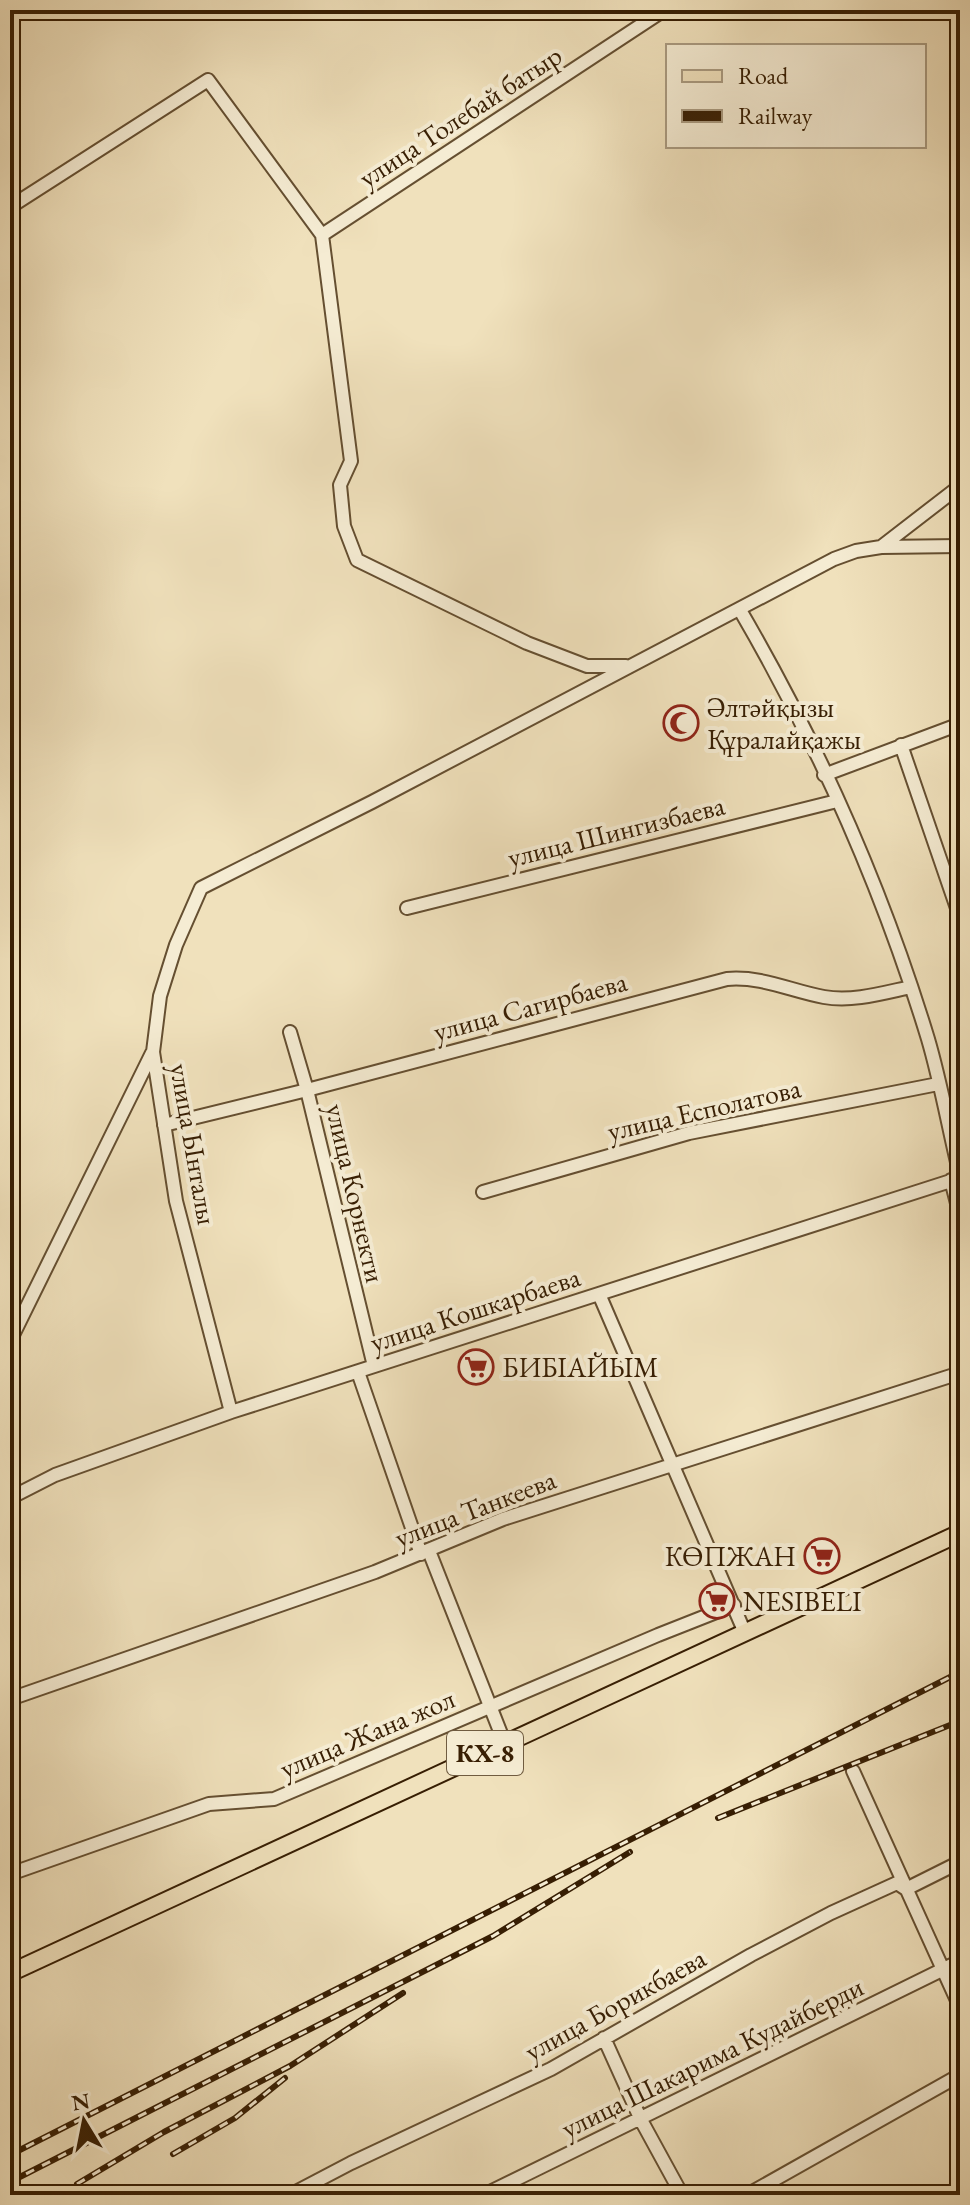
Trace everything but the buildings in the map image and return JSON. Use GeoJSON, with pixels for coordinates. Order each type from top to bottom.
{"type":"FeatureCollection","features":[{"type":"Feature","properties":{"kind":"main road","name":"КХ-8"},"geometry":{"type":"LineString","coordinates":[[10,1973],[960,1533]]}},
{"type":"Feature","properties":{"kind":"street","name":"улица Толебай батыр"},"geometry":{"type":"LineString","coordinates":[[322,235],[664,10]]}},
{"type":"Feature","properties":{"kind":"street"},"geometry":{"type":"LineString","coordinates":[[10,207],[208,80],[322,235],[351,461],[340,485],[344,526],[357,560],[491,626],[575,662],[587,666],[629,666],[834,559],[856,551],[881,547],[960,546]]}},
{"type":"Feature","properties":{"kind":"street"},"geometry":{"type":"LineString","coordinates":[[881,547],[960,486]]}},
{"type":"Feature","properties":{"kind":"street"},"geometry":{"type":"LineString","coordinates":[[740,610],[803,723],[824,775],[847,817],[911,987],[929,1041],[957,1178],[960,1215]]}},
{"type":"Feature","properties":{"kind":"street","name":"улица Ынталы"},"geometry":{"type":"LineString","coordinates":[[231,1412],[176,1201],[153,1052],[160,996],[176,945],[201,888],[629,666]]}},
{"type":"Feature","properties":{"kind":"street"},"geometry":{"type":"LineString","coordinates":[[824,775],[960,724]]}},
{"type":"Feature","properties":{"kind":"street"},"geometry":{"type":"LineString","coordinates":[[901,745],[960,917]]}},
{"type":"Feature","properties":{"kind":"street","name":"улица Шингизбаева"},"geometry":{"type":"LineString","coordinates":[[407,908],[837,801]]}},
{"type":"Feature","properties":{"kind":"street","name":"улица Сагирбаева"},"geometry":{"type":"LineString","coordinates":[[164,1125],[727,979],[747,977],[826,997],[871,996],[911,987]]}},
{"type":"Feature","properties":{"kind":"street","name":"улица Корнекти"},"geometry":{"type":"LineString","coordinates":[[290,1032],[374,1366]]}},
{"type":"Feature","properties":{"kind":"street"},"geometry":{"type":"LineString","coordinates":[[10,1341],[153,1052]]}},
{"type":"Feature","properties":{"kind":"street","name":"улица Есполатова"},"geometry":{"type":"LineString","coordinates":[[483,1192],[689,1133],[938,1084]]}},
{"type":"Feature","properties":{"kind":"street","name":"улица Кошкарбаева"},"geometry":{"type":"LineString","coordinates":[[10,1498],[68,1470],[231,1412],[957,1178]]}},
{"type":"Feature","properties":{"kind":"street"},"geometry":{"type":"LineString","coordinates":[[599,1294],[745,1633]]}},
{"type":"Feature","properties":{"kind":"street"},"geometry":{"type":"LineString","coordinates":[[358,1372],[425,1552],[505,1744]]}},
{"type":"Feature","properties":{"kind":"street","name":"улица Танкеева"},"geometry":{"type":"LineString","coordinates":[[10,1699],[365,1576],[503,1519],[960,1373]]}},
{"type":"Feature","properties":{"kind":"street","name":"улица Жана жол"},"geometry":{"type":"LineString","coordinates":[[10,1874],[209,1804],[274,1799],[734,1605]]}},
{"type":"Feature","properties":{"kind":"street"},"geometry":{"type":"LineString","coordinates":[[853,1771],[960,2007]]}},
{"type":"Feature","properties":{"kind":"street","name":"улица Борикбаева"},"geometry":{"type":"LineString","coordinates":[[290,2195],[551,2069],[831,1913],[897,1883],[906,1889],[960,1862]]}},
{"type":"Feature","properties":{"kind":"street","name":"улица Шакарима Кудайберди"},"geometry":{"type":"LineString","coordinates":[[484,2195],[960,1961]]}},
{"type":"Feature","properties":{"kind":"street"},"geometry":{"type":"LineString","coordinates":[[604,2038],[641,2120],[682,2195]]}},
{"type":"Feature","properties":{"kind":"street"},"geometry":{"type":"LineString","coordinates":[[747,2195],[960,2075]]}},
{"type":"Feature","properties":{"kind":"railway"},"geometry":{"type":"LineString","coordinates":[[10,2155],[960,1672]]}},
{"type":"Feature","properties":{"kind":"railway"},"geometry":{"type":"LineString","coordinates":[[718,1818],[960,1721]]}},
{"type":"Feature","properties":{"kind":"railway"},"geometry":{"type":"LineString","coordinates":[[10,2182],[493,1936],[630,1852]]}},
{"type":"Feature","properties":{"kind":"railway"},"geometry":{"type":"LineString","coordinates":[[77,2184],[164,2132],[290,2066],[403,1993]]}},
{"type":"Feature","properties":{"kind":"railway"},"geometry":{"type":"LineString","coordinates":[[173,2154],[235,2118],[285,2078]]}},
{"type":"Feature","properties":{"kind":"place","name":"Әлтәйқызы Құралайқажы"},"geometry":{"type":"Point","coordinates":[681,723]}},
{"type":"Feature","properties":{"kind":"place","name":"БИБІАЙЫМ"},"geometry":{"type":"Point","coordinates":[476,1367]}},
{"type":"Feature","properties":{"kind":"place","name":"КӨПЖАН"},"geometry":{"type":"Point","coordinates":[822,1556]}},
{"type":"Feature","properties":{"kind":"place","name":"NESIBELI"},"geometry":{"type":"Point","coordinates":[717,1601]}}]}
